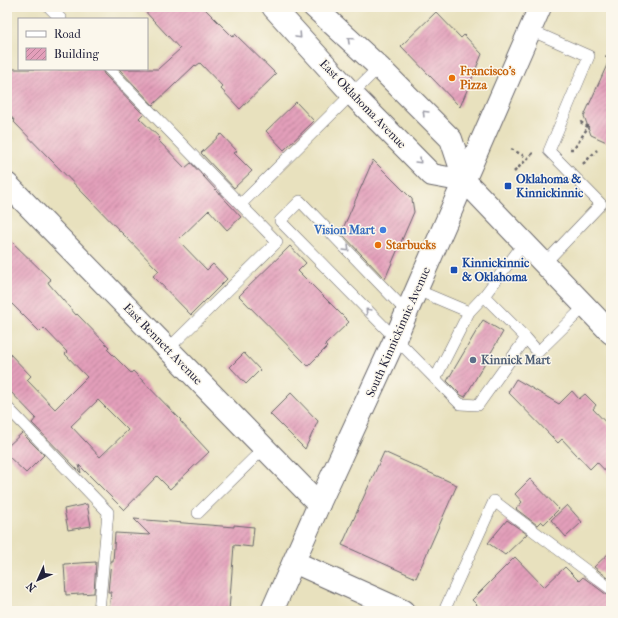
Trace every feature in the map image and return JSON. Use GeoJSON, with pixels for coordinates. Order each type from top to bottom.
{"type":"FeatureCollection","features":[{"type":"Feature","properties":{"kind":"street","name":"East Oklahoma Avenue"},"geometry":{"type":"LineString","coordinates":[[273,7],[352,94],[432,175],[465,181]]}},
{"type":"Feature","properties":{"kind":"street"},"geometry":{"type":"LineString","coordinates":[[314,7],[379,67],[451,139],[465,181],[611,333]]}},
{"type":"Feature","properties":{"kind":"street","name":"South Kinnickinnic Avenue"},"geometry":{"type":"LineString","coordinates":[[272,611],[319,504],[396,339],[540,7]]}},
{"type":"Feature","properties":{"kind":"street","name":"East Bennett Avenue"},"geometry":{"type":"LineString","coordinates":[[7,184],[319,504]]}},
{"type":"Feature","properties":{"kind":"street"},"geometry":{"type":"LineString","coordinates":[[294,562],[403,611]]}},
{"type":"Feature","properties":{"kind":"lane"},"geometry":{"type":"LineString","coordinates":[[49,7],[60,18]]}},
{"type":"Feature","properties":{"kind":"lane"},"geometry":{"type":"LineString","coordinates":[[530,30],[589,56],[549,151],[601,204],[544,264]]}},
{"type":"Feature","properties":{"kind":"lane"},"geometry":{"type":"LineString","coordinates":[[241,204],[379,67]]}},
{"type":"Feature","properties":{"kind":"lane"},"geometry":{"type":"LineString","coordinates":[[110,70],[277,242],[168,349]]}},
{"type":"Feature","properties":{"kind":"lane"},"geometry":{"type":"LineString","coordinates":[[407,312],[300,201],[280,221],[460,404],[478,405],[526,338]]}},
{"type":"Feature","properties":{"kind":"lane"},"geometry":{"type":"LineString","coordinates":[[435,379],[469,312],[484,296],[524,243]]}},
{"type":"Feature","properties":{"kind":"lane"},"geometry":{"type":"LineString","coordinates":[[417,290],[469,312]]}},
{"type":"Feature","properties":{"kind":"lane"},"geometry":{"type":"LineString","coordinates":[[484,296],[538,352],[585,306]]}},
{"type":"Feature","properties":{"kind":"lane"},"geometry":{"type":"LineString","coordinates":[[7,408],[108,512],[99,611]]}},
{"type":"Feature","properties":{"kind":"lane"},"geometry":{"type":"LineString","coordinates":[[198,513],[264,448]]}},
{"type":"Feature","properties":{"kind":"lane"},"geometry":{"type":"LineString","coordinates":[[444,611],[494,501],[611,589]]}},
{"type":"Feature","properties":{"kind":"path"},"geometry":{"type":"LineString","coordinates":[[511,149],[528,158]]}},
{"type":"Feature","properties":{"kind":"path"},"geometry":{"type":"LineString","coordinates":[[514,172],[534,152]]}},
{"type":"Feature","properties":{"kind":"building"},"geometry":{"type":"Polygon","coordinates":[[[141,7],[203,7],[233,37],[235,34],[276,74],[240,109],[221,89],[223,87],[200,63],[196,66],[195,65],[153,105],[120,70],[158,69],[180,49],[141,7]]]}},
{"type":"Feature","properties":{"kind":"building","name":"Francisco's Pizza"},"geometry":{"type":"Polygon","coordinates":[[[436,12],[461,38],[464,35],[482,54],[460,107],[401,46],[436,12]]]}},
{"type":"Feature","properties":{"kind":"building"},"geometry":{"type":"Polygon","coordinates":[[[611,56],[611,144],[591,135],[584,116],[611,56]]]}},
{"type":"Feature","properties":{"kind":"building"},"geometry":{"type":"Polygon","coordinates":[[[7,69],[102,70],[104,74],[143,114],[139,118],[160,138],[158,140],[185,168],[191,163],[241,217],[227,230],[209,210],[178,240],[207,270],[213,264],[227,279],[191,315],[153,276],[159,271],[14,122],[15,121],[7,112],[7,69]]]}},
{"type":"Feature","properties":{"kind":"building"},"geometry":{"type":"Polygon","coordinates":[[[296,102],[314,121],[284,150],[266,131],[296,102]]]}},
{"type":"Feature","properties":{"kind":"building"},"geometry":{"type":"Polygon","coordinates":[[[221,134],[237,151],[234,153],[252,171],[234,188],[201,153],[221,134]]]}},
{"type":"Feature","properties":{"kind":"building"},"geometry":{"type":"Polygon","coordinates":[[[373,160],[412,199],[414,212],[385,279],[341,233],[373,160]]]}},
{"type":"Feature","properties":{"kind":"building"},"geometry":{"type":"Polygon","coordinates":[[[7,237],[51,280],[48,282],[49,284],[76,315],[77,314],[109,347],[107,349],[131,373],[133,371],[181,420],[180,421],[209,452],[170,489],[157,476],[124,510],[79,465],[81,473],[32,423],[36,418],[7,388],[7,351],[31,376],[27,380],[55,409],[87,377],[65,354],[67,352],[44,328],[40,332],[7,299],[7,237]],[[98,400],[71,426],[100,457],[128,430],[98,400]]]}},
{"type":"Feature","properties":{"kind":"building"},"geometry":{"type":"Polygon","coordinates":[[[290,246],[306,263],[298,271],[349,322],[325,345],[327,347],[308,366],[239,296],[290,246]]]}},
{"type":"Feature","properties":{"kind":"building"},"geometry":{"type":"Polygon","coordinates":[[[483,320],[503,332],[465,397],[447,381],[483,320]]]}},
{"type":"Feature","properties":{"kind":"building"},"geometry":{"type":"Polygon","coordinates":[[[244,353],[260,370],[246,384],[230,367],[244,353]]]}},
{"type":"Feature","properties":{"kind":"building"},"geometry":{"type":"Polygon","coordinates":[[[516,379],[559,404],[572,391],[579,399],[585,394],[596,405],[593,409],[611,428],[611,477],[597,462],[590,469],[562,439],[558,443],[508,392],[516,379]]]}},
{"type":"Feature","properties":{"kind":"building"},"geometry":{"type":"Polygon","coordinates":[[[291,393],[318,421],[305,449],[270,414],[291,393]]]}},
{"type":"Feature","properties":{"kind":"building"},"geometry":{"type":"Polygon","coordinates":[[[22,433],[44,455],[26,473],[7,455],[7,447],[22,433]]]}},
{"type":"Feature","properties":{"kind":"building"},"geometry":{"type":"Polygon","coordinates":[[[384,452],[457,485],[416,578],[342,545],[384,452]]]}},
{"type":"Feature","properties":{"kind":"building"},"geometry":{"type":"Polygon","coordinates":[[[530,479],[559,509],[544,524],[541,521],[537,525],[516,509],[522,502],[515,494],[530,479]]]}},
{"type":"Feature","properties":{"kind":"building"},"geometry":{"type":"Polygon","coordinates":[[[87,504],[91,526],[68,530],[64,509],[87,504]]]}},
{"type":"Feature","properties":{"kind":"building"},"geometry":{"type":"Polygon","coordinates":[[[567,505],[582,522],[566,537],[551,520],[567,505]]]}},
{"type":"Feature","properties":{"kind":"building"},"geometry":{"type":"Polygon","coordinates":[[[134,519],[234,527],[234,525],[254,527],[252,547],[234,545],[229,611],[109,611],[111,592],[108,592],[111,561],[113,561],[115,533],[150,535],[134,519]]]}},
{"type":"Feature","properties":{"kind":"building"},"geometry":{"type":"Polygon","coordinates":[[[507,520],[527,534],[505,555],[488,543],[507,520]]]}},
{"type":"Feature","properties":{"kind":"building"},"geometry":{"type":"Polygon","coordinates":[[[611,551],[611,580],[594,567],[611,551]]]}},
{"type":"Feature","properties":{"kind":"building"},"geometry":{"type":"Polygon","coordinates":[[[515,557],[544,587],[565,567],[579,581],[583,577],[607,595],[611,596],[611,611],[483,611],[472,600],[515,557]]]}},
{"type":"Feature","properties":{"kind":"building"},"geometry":{"type":"Polygon","coordinates":[[[96,562],[94,593],[66,595],[64,564],[96,562]]]}},
{"type":"Feature","properties":{"kind":"place","name":"Francisco's Pizza"},"geometry":{"type":"Point","coordinates":[452,78]}},
{"type":"Feature","properties":{"kind":"place","name":"Oklahoma & Kinnickinnic"},"geometry":{"type":"Point","coordinates":[508,186]}},
{"type":"Feature","properties":{"kind":"place","name":"Vision Mart"},"geometry":{"type":"Point","coordinates":[383,230]}},
{"type":"Feature","properties":{"kind":"place","name":"Starbucks"},"geometry":{"type":"Point","coordinates":[378,245]}},
{"type":"Feature","properties":{"kind":"place","name":"Kinnickinnic & Oklahoma"},"geometry":{"type":"Point","coordinates":[454,270]}},
{"type":"Feature","properties":{"kind":"place","name":"Kinnick Mart"},"geometry":{"type":"Point","coordinates":[473,360]}}]}
